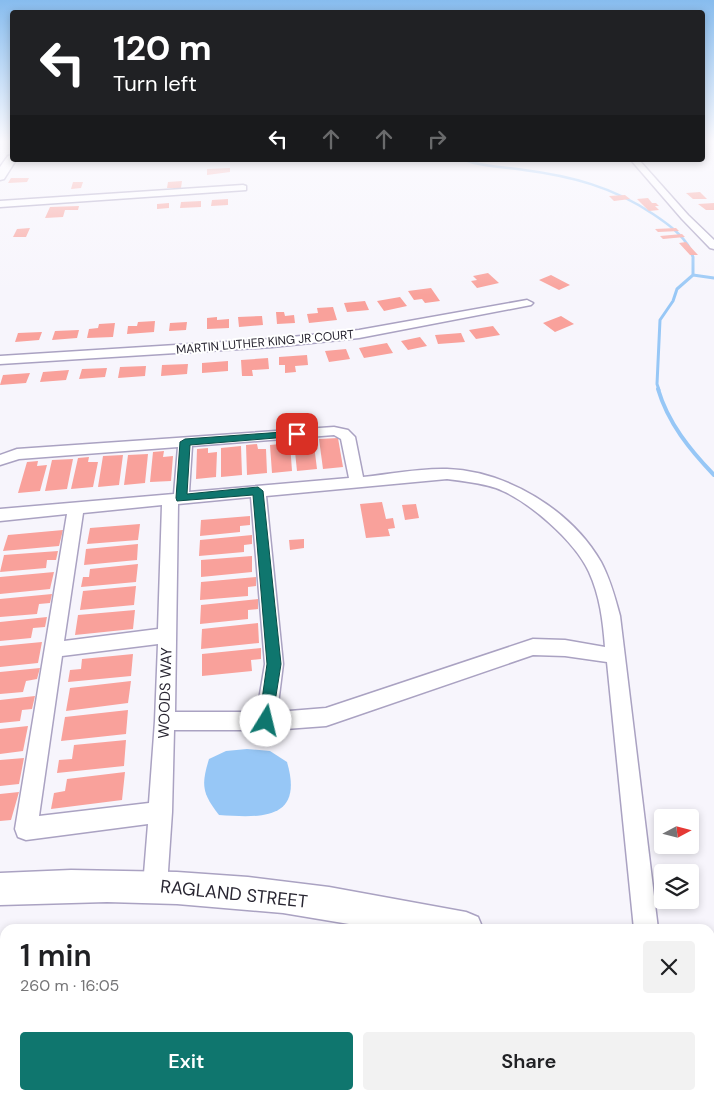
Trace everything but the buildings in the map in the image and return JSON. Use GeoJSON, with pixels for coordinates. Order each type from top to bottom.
{"type":"FeatureCollection","features":[{"type":"Feature","properties":{"kind":"street"},"geometry":{"type":"LineString","coordinates":[[0,204],[178,192]]}},
{"type":"Feature","properties":{"kind":"street"},"geometry":{"type":"LineString","coordinates":[[663,192],[684,217],[714,246]]}},
{"type":"Feature","properties":{"kind":"street","name":"MARTIN LUTHER KING JR COURT"},"geometry":{"type":"LineString","coordinates":[[0,360],[272,343],[340,336],[527,303]]}},
{"type":"Feature","properties":{"kind":"street"},"geometry":{"type":"LineString","coordinates":[[0,460],[17,454],[334,431],[348,436],[356,481]]}},
{"type":"Feature","properties":{"kind":"street","name":"WOODS WAY"},"geometry":{"type":"LineString","coordinates":[[155,886],[161,812],[167,635],[176,499],[185,442]]}},
{"type":"Feature","properties":{"kind":"street"},"geometry":{"type":"LineString","coordinates":[[0,514],[447,474],[473,478],[507,487],[534,504],[567,532],[593,563],[604,588],[609,606],[645,924]]}},
{"type":"Feature","properties":{"kind":"street"},"geometry":{"type":"LineString","coordinates":[[258,491],[274,664],[266,721]]}},
{"type":"Feature","properties":{"kind":"street"},"geometry":{"type":"LineString","coordinates":[[76,508],[26,829],[161,812]]}},
{"type":"Feature","properties":{"kind":"street"},"geometry":{"type":"LineString","coordinates":[[53,650],[167,635]]}},
{"type":"Feature","properties":{"kind":"street"},"geometry":{"type":"LineString","coordinates":[[165,721],[266,721],[326,717],[533,647],[565,648],[615,656]]}},
{"type":"Feature","properties":{"kind":"street","name":"RAGLAND STREET"},"geometry":{"type":"LineString","coordinates":[[0,889],[94,885],[220,890],[286,897],[438,924]]}},
{"type":"Feature","properties":{"kind":"water"},"geometry":{"type":"Polygon","coordinates":[[[247,749],[270,751],[287,762],[291,781],[290,795],[284,805],[276,811],[264,815],[219,815],[206,794],[204,782],[209,759],[226,751],[247,749]]]}},
{"type":"Feature","properties":{"kind":"waterway"},"geometry":{"type":"LineString","coordinates":[[612,192],[638,205],[664,222],[679,234],[691,250]]}},
{"type":"Feature","properties":{"kind":"waterway"},"geometry":{"type":"LineString","coordinates":[[690,249],[693,257],[693,275]]}},
{"type":"Feature","properties":{"kind":"waterway"},"geometry":{"type":"LineString","coordinates":[[659,390],[657,384],[660,320],[673,301],[677,289],[693,275]]}},
{"type":"Feature","properties":{"kind":"waterway"},"geometry":{"type":"LineString","coordinates":[[693,275],[714,278]]}},
{"type":"Feature","properties":{"kind":"waterway"},"geometry":{"type":"LineString","coordinates":[[658,389],[674,425],[714,475]]}},
{"type":"Feature","properties":{"kind":"route"},"geometry":{"type":"LineString","coordinates":[[266,721],[274,664],[258,491],[181,498],[185,442],[297,434]]}}]}
